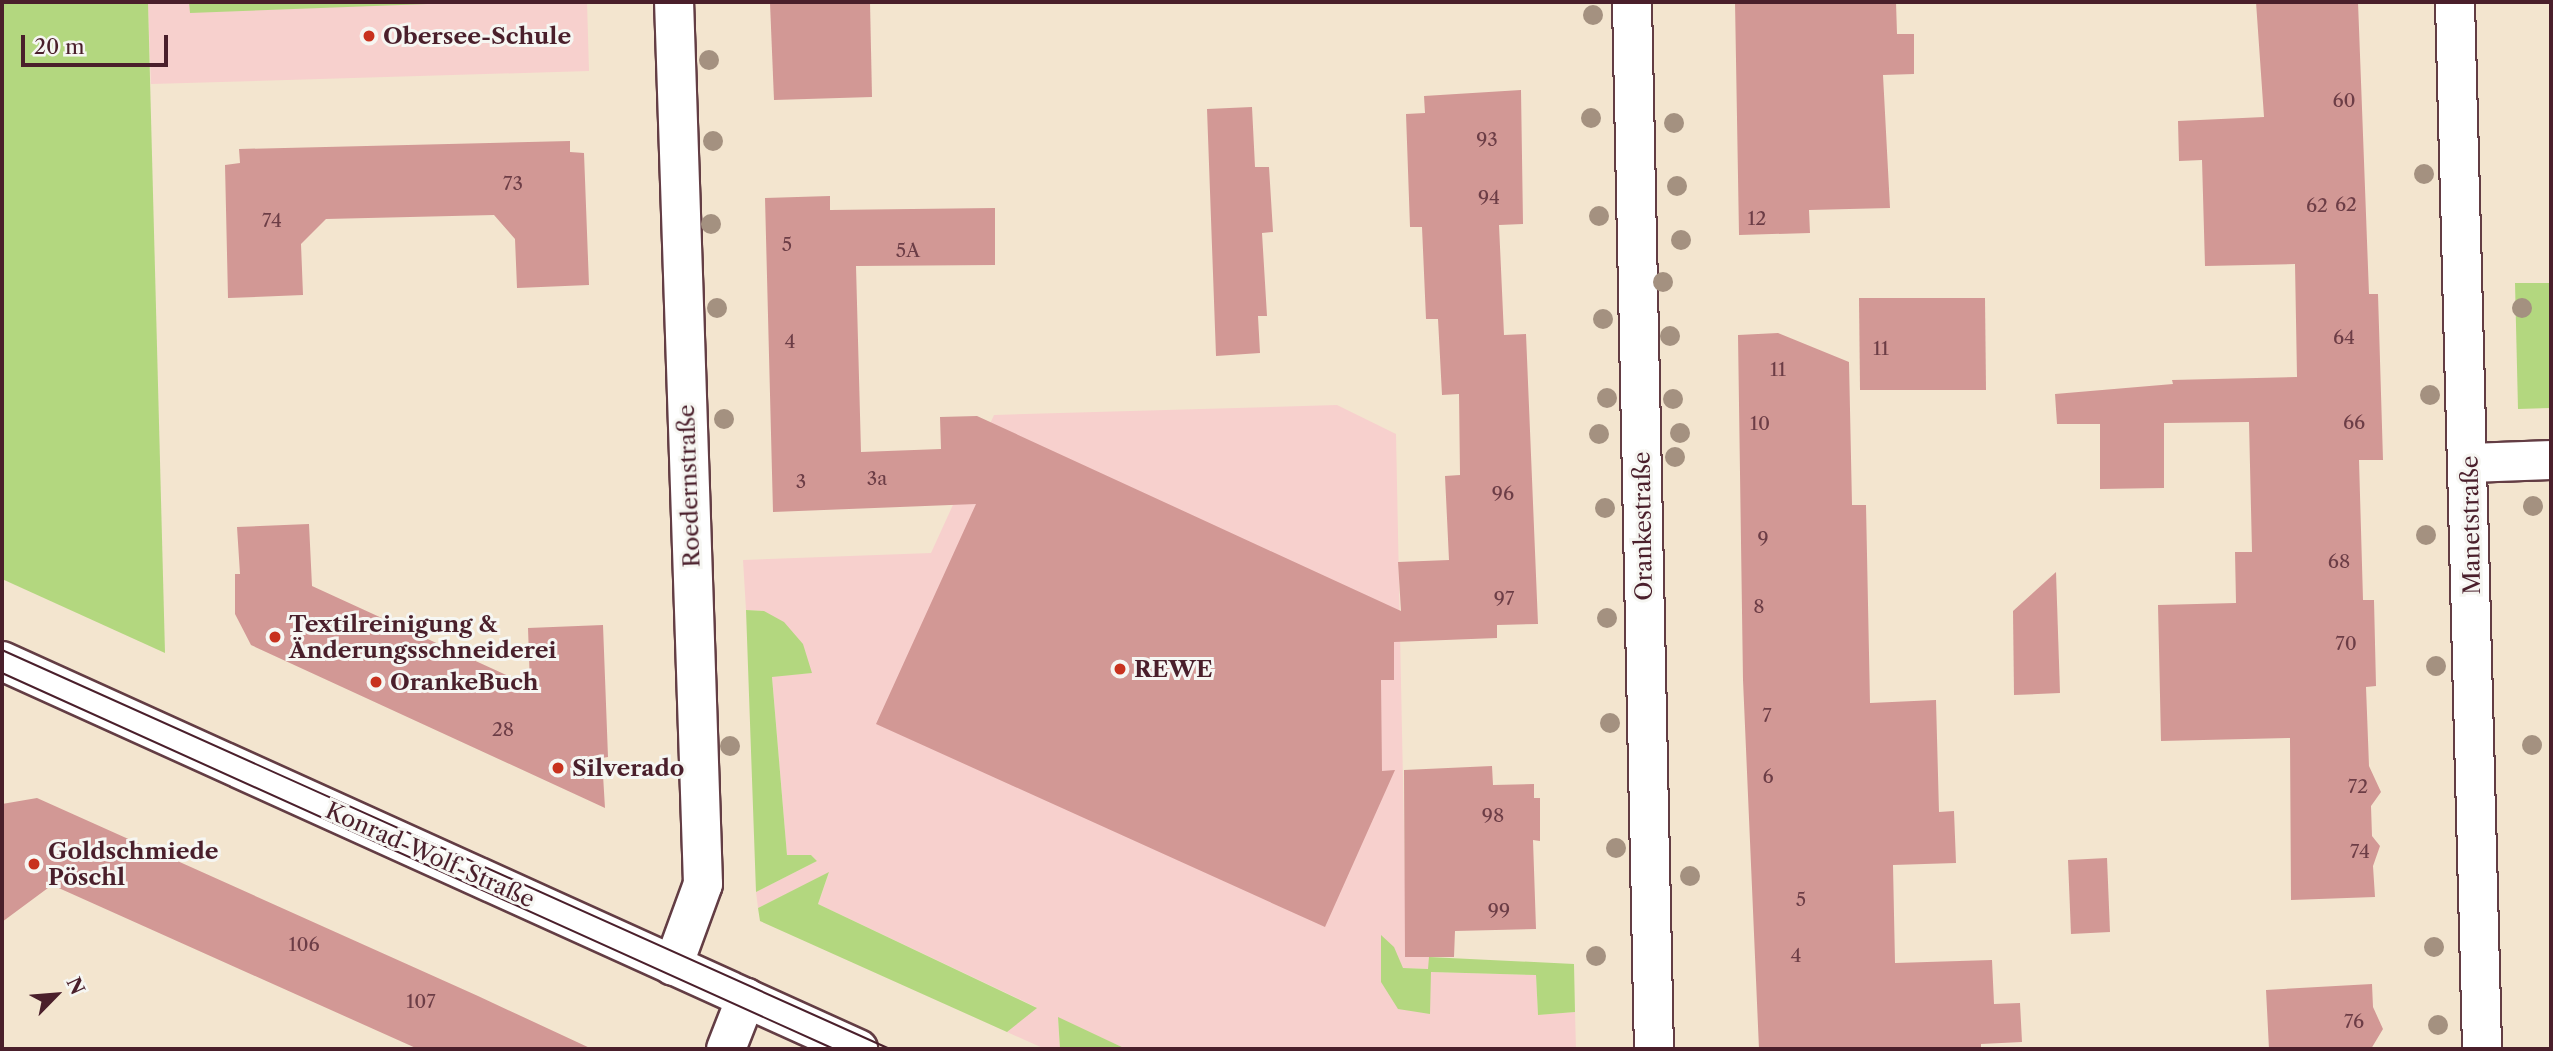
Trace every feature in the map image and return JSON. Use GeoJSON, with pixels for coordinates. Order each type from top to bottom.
{"type":"FeatureCollection","features":[{"type":"Feature","properties":{"kind":"street","name":"Roedernstraße"},"geometry":{"type":"LineString","coordinates":[[673,966],[703,884],[674,2]]}},
{"type":"Feature","properties":{"kind":"street","name":"Orankestraße"},"geometry":{"type":"LineString","coordinates":[[1632,2],[1654,1049]]}},
{"type":"Feature","properties":{"kind":"street","name":"Manetstraße"},"geometry":{"type":"LineString","coordinates":[[2455,2],[2469,463],[2482,1049]]}},
{"type":"Feature","properties":{"kind":"street"},"geometry":{"type":"LineString","coordinates":[[2469,463],[2551,460]]}},
{"type":"Feature","properties":{"kind":"street","name":"Konrad-Wolf-Straße"},"geometry":{"type":"LineString","coordinates":[[2,661],[858,1049]]}},
{"type":"Feature","properties":{"kind":"street"},"geometry":{"type":"LineString","coordinates":[[726,1049],[746,998]]}},
{"type":"Feature","properties":{"kind":"shaded area","name":"Obersee-Schule"},"geometry":{"type":"Polygon","coordinates":[[[148,2],[587,2],[589,71],[151,84],[148,2]]]}},
{"type":"Feature","properties":{"kind":"shaded area"},"geometry":{"type":"Polygon","coordinates":[[[1337,405],[1396,434],[1406,930],[1429,957],[1429,969],[1402,968],[1381,936],[1381,982],[1430,1013],[1430,972],[1536,975],[1538,1015],[1575,1012],[1576,1049],[1126,1049],[1058,1018],[1060,1049],[1045,1049],[1007,1032],[1036,1007],[818,904],[829,873],[758,908],[756,892],[817,861],[811,855],[787,855],[772,676],[811,673],[764,611],[746,610],[743,560],[931,553],[994,415],[1337,405]]]}},
{"type":"Feature","properties":{"kind":"green space"},"geometry":{"type":"Polygon","coordinates":[[[2,2],[148,2],[165,653],[2,579],[2,2]]]}},
{"type":"Feature","properties":{"kind":"green space"},"geometry":{"type":"Polygon","coordinates":[[[189,2],[454,2],[454,3],[190,13],[189,2]]]}},
{"type":"Feature","properties":{"kind":"green space"},"geometry":{"type":"Polygon","coordinates":[[[2515,283],[2551,283],[2551,408],[2518,409],[2515,283]]]}},
{"type":"Feature","properties":{"kind":"green space"},"geometry":{"type":"Polygon","coordinates":[[[746,610],[764,611],[784,622],[803,644],[812,673],[772,677],[787,855],[811,855],[817,861],[756,892],[746,610]]]}},
{"type":"Feature","properties":{"kind":"green space"},"geometry":{"type":"Polygon","coordinates":[[[829,872],[818,904],[1037,1008],[1007,1032],[760,921],[758,908],[829,872]]]}},
{"type":"Feature","properties":{"kind":"green space"},"geometry":{"type":"Polygon","coordinates":[[[1381,935],[1394,947],[1403,968],[1428,969],[1429,957],[1574,964],[1575,1012],[1538,1015],[1536,975],[1431,972],[1430,1014],[1398,1009],[1381,982],[1381,935]]]}},
{"type":"Feature","properties":{"kind":"green space"},"geometry":{"type":"Polygon","coordinates":[[[1058,1017],[1126,1049],[1060,1049],[1058,1017]]]}},
{"type":"Feature","properties":{"kind":"building"},"geometry":{"type":"Polygon","coordinates":[[[870,2],[872,97],[774,100],[770,3],[870,2]]]}},
{"type":"Feature","properties":{"kind":"building"},"geometry":{"type":"Polygon","coordinates":[[[1735,2],[1896,2],[1897,34],[1914,34],[1914,74],[1883,75],[1890,208],[1809,210],[1810,233],[1739,235],[1735,2]]]}},
{"type":"Feature","properties":{"kind":"building"},"geometry":{"type":"Polygon","coordinates":[[[2256,2],[2358,2],[2369,294],[2378,294],[2383,460],[2359,460],[2363,600],[2374,600],[2376,686],[2366,687],[2369,766],[2381,792],[2371,806],[2372,836],[2380,846],[2373,866],[2375,897],[2291,900],[2290,738],[2161,741],[2158,605],[2236,603],[2235,552],[2252,552],[2249,422],[2164,423],[2164,488],[2100,489],[2100,424],[2057,424],[2055,394],[2173,384],[2172,380],[2297,377],[2295,264],[2205,266],[2202,160],[2179,161],[2178,121],[2264,117],[2256,2]]]}},
{"type":"Feature","properties":{"kind":"building"},"geometry":{"type":"Polygon","coordinates":[[[1521,90],[1523,224],[1499,225],[1504,335],[1526,334],[1538,624],[1497,625],[1497,638],[1394,642],[1394,680],[1381,680],[1382,771],[1395,770],[1325,927],[876,724],[976,504],[773,512],[765,198],[830,196],[830,210],[995,208],[995,265],[856,266],[861,452],[941,449],[940,417],[977,416],[1401,611],[1398,562],[1449,560],[1445,476],[1460,475],[1459,394],[1442,395],[1438,319],[1426,319],[1422,227],[1410,227],[1406,114],[1425,113],[1424,96],[1521,90]]]}},
{"type":"Feature","properties":{"kind":"building"},"geometry":{"type":"Polygon","coordinates":[[[1252,107],[1255,167],[1269,167],[1273,232],[1262,233],[1267,316],[1258,316],[1260,353],[1216,356],[1207,109],[1252,107]]]}},
{"type":"Feature","properties":{"kind":"building"},"geometry":{"type":"Polygon","coordinates":[[[570,141],[570,152],[584,153],[589,285],[517,288],[515,239],[494,215],[326,219],[301,244],[303,295],[228,298],[225,165],[240,163],[239,149],[570,141]]]}},
{"type":"Feature","properties":{"kind":"building"},"geometry":{"type":"Polygon","coordinates":[[[1859,298],[1985,298],[1986,390],[1860,390],[1859,298]]]}},
{"type":"Feature","properties":{"kind":"building"},"geometry":{"type":"Polygon","coordinates":[[[1778,333],[1849,362],[1852,505],[1866,505],[1870,703],[1936,700],[1939,812],[1954,811],[1956,863],[1893,865],[1895,963],[1992,960],[1994,1004],[2020,1003],[2022,1042],[1981,1044],[1981,1049],[1759,1049],[1743,680],[1738,335],[1778,333]]]}},
{"type":"Feature","properties":{"kind":"building"},"geometry":{"type":"Polygon","coordinates":[[[309,524],[312,586],[530,686],[528,628],[603,625],[608,757],[602,758],[605,808],[251,645],[235,614],[235,574],[240,574],[237,527],[309,524]]]}},
{"type":"Feature","properties":{"kind":"building"},"geometry":{"type":"Polygon","coordinates":[[[2056,572],[2060,693],[2014,695],[2013,611],[2056,572]]]}},
{"type":"Feature","properties":{"kind":"building"},"geometry":{"type":"Polygon","coordinates":[[[1492,766],[1493,785],[1534,784],[1534,798],[1540,798],[1540,841],[1533,840],[1536,929],[1455,931],[1454,957],[1405,957],[1404,770],[1492,766]]]}},
{"type":"Feature","properties":{"kind":"building"},"geometry":{"type":"Polygon","coordinates":[[[37,798],[592,1049],[418,1049],[52,885],[2,922],[2,804],[37,798]]]}},
{"type":"Feature","properties":{"kind":"building"},"geometry":{"type":"Polygon","coordinates":[[[2107,858],[2110,932],[2071,934],[2068,860],[2107,858]]]}},
{"type":"Feature","properties":{"kind":"building"},"geometry":{"type":"Polygon","coordinates":[[[2372,984],[2373,1007],[2383,1029],[2371,1049],[2269,1049],[2266,990],[2372,984]]]}},
{"type":"Feature","properties":{"kind":"tram line"},"geometry":{"type":"LineString","coordinates":[[2,650],[890,1049]]}},
{"type":"Feature","properties":{"kind":"tram line"},"geometry":{"type":"LineString","coordinates":[[2,673],[834,1049]]}},
{"type":"Feature","properties":{"kind":"place","name":"Obersee-Schule"},"geometry":{"type":"Point","coordinates":[369,36]}},
{"type":"Feature","properties":{"kind":"place","name":"Textilreinigung & Änderungsschneiderei"},"geometry":{"type":"Point","coordinates":[275,637]}},
{"type":"Feature","properties":{"kind":"place","name":"REWE"},"geometry":{"type":"Point","coordinates":[1120,669]}},
{"type":"Feature","properties":{"kind":"place","name":"OrankeBuch"},"geometry":{"type":"Point","coordinates":[376,682]}},
{"type":"Feature","properties":{"kind":"place","name":"Silverado"},"geometry":{"type":"Point","coordinates":[558,768]}},
{"type":"Feature","properties":{"kind":"place","name":"Goldschmiede Pöschl"},"geometry":{"type":"Point","coordinates":[34,864]}}]}
